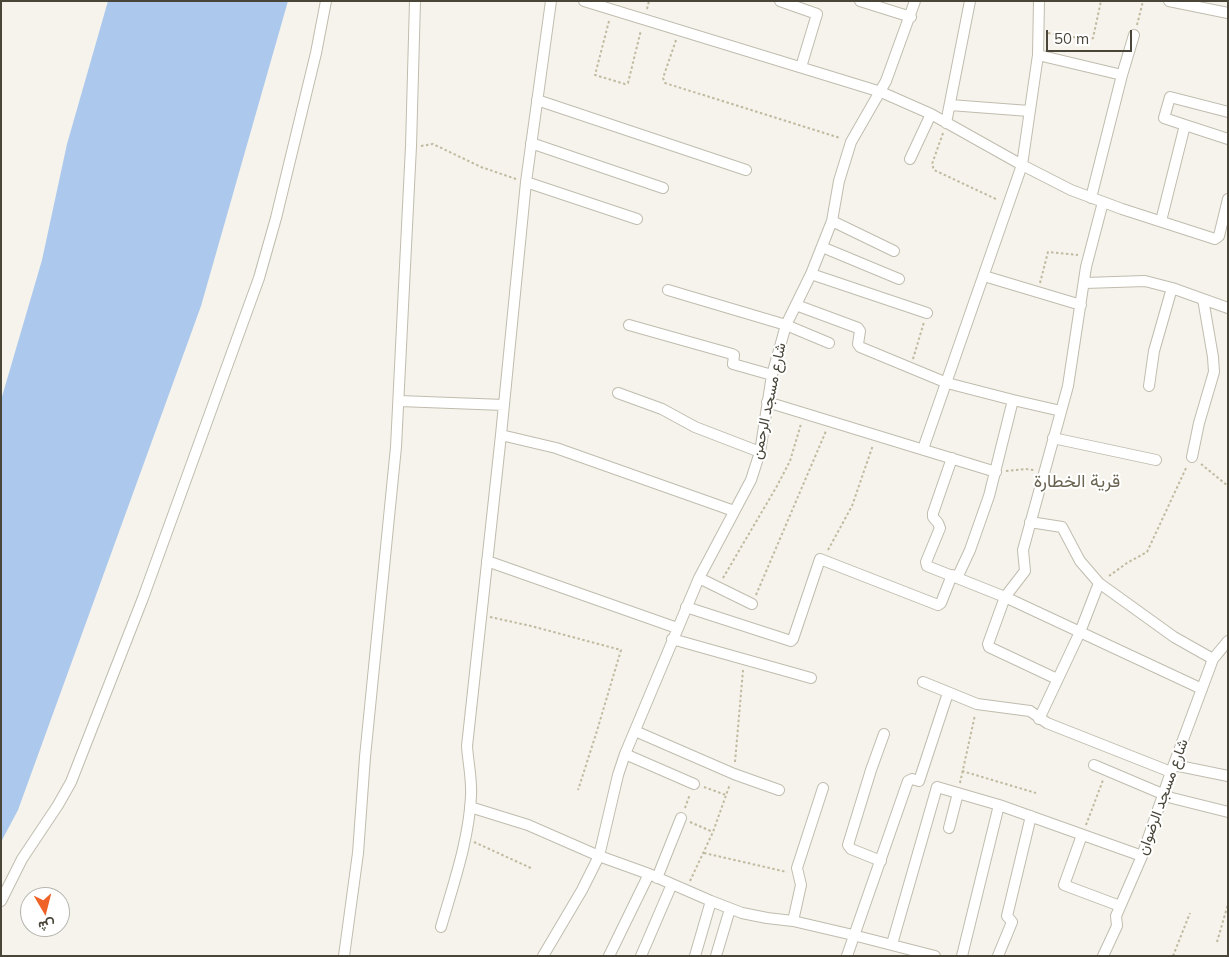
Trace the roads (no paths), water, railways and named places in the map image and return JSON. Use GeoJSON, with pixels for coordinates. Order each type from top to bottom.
{"type":"FeatureCollection","features":[{"type":"Feature","properties":{"kind":"street"},"geometry":{"type":"LineString","coordinates":[[1,901],[22,859],[58,805],[70,782],[143,598],[183,483],[218,392],[258,278],[276,218],[316,54],[326,1]]}},
{"type":"Feature","properties":{"kind":"street"},"geometry":{"type":"LineString","coordinates":[[344,956],[358,853],[365,756],[396,447],[411,146],[415,1]]}},
{"type":"Feature","properties":{"kind":"street"},"geometry":{"type":"LineString","coordinates":[[441,927],[465,838],[470,807],[471,783],[467,746],[526,182],[551,1]]}},
{"type":"Feature","properties":{"kind":"street"},"geometry":{"type":"LineString","coordinates":[[584,1],[881,92],[931,114],[1022,165],[1091,198],[1216,238],[1228,199]]}},
{"type":"Feature","properties":{"kind":"street"},"geometry":{"type":"LineString","coordinates":[[780,1],[817,14],[801,67]]}},
{"type":"Feature","properties":{"kind":"street"},"geometry":{"type":"LineString","coordinates":[[860,1],[911,17]]}},
{"type":"Feature","properties":{"kind":"street","name":"شارع مسجد الرحمن"},"geometry":{"type":"LineString","coordinates":[[543,956],[582,890],[599,856],[618,775],[625,754],[699,578],[750,480],[760,452],[766,402],[786,324],[811,274],[832,221],[839,181],[851,142],[870,107],[881,92],[916,1]]}},
{"type":"Feature","properties":{"kind":"street"},"geometry":{"type":"LineString","coordinates":[[946,123],[970,1]]}},
{"type":"Feature","properties":{"kind":"street"},"geometry":{"type":"LineString","coordinates":[[922,449],[947,383],[1022,165],[1038,55],[1039,1]]}},
{"type":"Feature","properties":{"kind":"street"},"geometry":{"type":"LineString","coordinates":[[1169,1],[1228,13]]}},
{"type":"Feature","properties":{"kind":"street"},"geometry":{"type":"LineString","coordinates":[[1091,198],[1134,35]]}},
{"type":"Feature","properties":{"kind":"street"},"geometry":{"type":"LineString","coordinates":[[1038,55],[1122,75]]}},
{"type":"Feature","properties":{"kind":"street"},"geometry":{"type":"LineString","coordinates":[[1228,112],[1170,97],[1164,118],[1228,139]]}},
{"type":"Feature","properties":{"kind":"street"},"geometry":{"type":"LineString","coordinates":[[537,100],[746,170]]}},
{"type":"Feature","properties":{"kind":"street"},"geometry":{"type":"LineString","coordinates":[[950,105],[1029,111]]}},
{"type":"Feature","properties":{"kind":"street"},"geometry":{"type":"LineString","coordinates":[[910,159],[931,114]]}},
{"type":"Feature","properties":{"kind":"street"},"geometry":{"type":"LineString","coordinates":[[1161,221],[1185,125]]}},
{"type":"Feature","properties":{"kind":"street"},"geometry":{"type":"LineString","coordinates":[[531,143],[663,188]]}},
{"type":"Feature","properties":{"kind":"street"},"geometry":{"type":"LineString","coordinates":[[526,182],[637,219]]}},
{"type":"Feature","properties":{"kind":"street"},"geometry":{"type":"LineString","coordinates":[[1057,679],[988,646],[1005,597],[1025,571],[1022,550],[1061,410],[1071,367],[1088,256],[1103,202]]}},
{"type":"Feature","properties":{"kind":"street"},"geometry":{"type":"LineString","coordinates":[[832,221],[894,251]]}},
{"type":"Feature","properties":{"kind":"street"},"geometry":{"type":"LineString","coordinates":[[822,247],[899,279]]}},
{"type":"Feature","properties":{"kind":"street"},"geometry":{"type":"LineString","coordinates":[[811,274],[927,313]]}},
{"type":"Feature","properties":{"kind":"street"},"geometry":{"type":"LineString","coordinates":[[984,276],[1081,305]]}},
{"type":"Feature","properties":{"kind":"street"},"geometry":{"type":"LineString","coordinates":[[1085,283],[1135,280],[1157,283],[1228,308]]}},
{"type":"Feature","properties":{"kind":"street"},"geometry":{"type":"LineString","coordinates":[[1149,386],[1154,351],[1172,288]]}},
{"type":"Feature","properties":{"kind":"street"},"geometry":{"type":"LineString","coordinates":[[668,290],[786,324],[829,343]]}},
{"type":"Feature","properties":{"kind":"street"},"geometry":{"type":"LineString","coordinates":[[1192,457],[1200,418],[1214,372],[1203,299]]}},
{"type":"Feature","properties":{"kind":"street"},"geometry":{"type":"LineString","coordinates":[[796,305],[858,328],[860,331],[858,344],[860,347],[947,383],[1012,400],[1061,410]]}},
{"type":"Feature","properties":{"kind":"street"},"geometry":{"type":"LineString","coordinates":[[629,326],[733,354],[733,364],[772,376]]}},
{"type":"Feature","properties":{"kind":"street"},"geometry":{"type":"LineString","coordinates":[[618,393],[662,409],[695,427],[760,452]]}},
{"type":"Feature","properties":{"kind":"street"},"geometry":{"type":"LineString","coordinates":[[686,607],[792,641],[820,560],[823,559],[938,605],[941,603],[980,524],[996,472],[1012,400]]}},
{"type":"Feature","properties":{"kind":"street"},"geometry":{"type":"LineString","coordinates":[[399,401],[504,405]]}},
{"type":"Feature","properties":{"kind":"street"},"geometry":{"type":"LineString","coordinates":[[766,402],[996,472]]}},
{"type":"Feature","properties":{"kind":"street"},"geometry":{"type":"LineString","coordinates":[[501,435],[556,448],[734,511]]}},
{"type":"Feature","properties":{"kind":"street"},"geometry":{"type":"LineString","coordinates":[[1053,438],[1156,460]]}},
{"type":"Feature","properties":{"kind":"street"},"geometry":{"type":"LineString","coordinates":[[952,458],[933,513],[933,517],[940,528],[926,565],[1005,597],[1202,689]]}},
{"type":"Feature","properties":{"kind":"street"},"geometry":{"type":"LineString","coordinates":[[1030,522],[1059,526],[1064,529],[1080,561],[1099,583],[1174,637],[1213,659]]}},
{"type":"Feature","properties":{"kind":"street"},"geometry":{"type":"LineString","coordinates":[[487,561],[677,628]]}},
{"type":"Feature","properties":{"kind":"street"},"geometry":{"type":"LineString","coordinates":[[699,578],[752,604]]}},
{"type":"Feature","properties":{"kind":"street"},"geometry":{"type":"LineString","coordinates":[[1039,719],[1080,632],[1099,583]]}},
{"type":"Feature","properties":{"kind":"street"},"geometry":{"type":"LineString","coordinates":[[672,639],[744,661],[811,678]]}},
{"type":"Feature","properties":{"kind":"street","name":"شارع مسجد الرضوان"},"geometry":{"type":"LineString","coordinates":[[1103,956],[1116,926],[1116,918],[1120,906],[1142,856],[1172,768],[1213,659],[1228,641]]}},
{"type":"Feature","properties":{"kind":"street"},"geometry":{"type":"LineString","coordinates":[[923,682],[977,704],[1030,711],[1048,724],[1172,768],[1228,776]]}},
{"type":"Feature","properties":{"kind":"street"},"geometry":{"type":"LineString","coordinates":[[919,781],[948,693]]}},
{"type":"Feature","properties":{"kind":"street"},"geometry":{"type":"LineString","coordinates":[[635,731],[734,774],[779,790]]}},
{"type":"Feature","properties":{"kind":"street"},"geometry":{"type":"LineString","coordinates":[[881,861],[848,845],[884,734]]}},
{"type":"Feature","properties":{"kind":"street"},"geometry":{"type":"LineString","coordinates":[[625,754],[694,784]]}},
{"type":"Feature","properties":{"kind":"street"},"geometry":{"type":"LineString","coordinates":[[1094,766],[1163,795],[1228,812]]}},
{"type":"Feature","properties":{"kind":"street"},"geometry":{"type":"LineString","coordinates":[[847,956],[908,781],[911,779],[999,805],[1142,856]]}},
{"type":"Feature","properties":{"kind":"street"},"geometry":{"type":"LineString","coordinates":[[897,949],[937,787]]}},
{"type":"Feature","properties":{"kind":"street"},"geometry":{"type":"LineString","coordinates":[[793,921],[801,885],[798,865],[823,788]]}},
{"type":"Feature","properties":{"kind":"street"},"geometry":{"type":"LineString","coordinates":[[949,828],[958,793]]}},
{"type":"Feature","properties":{"kind":"street"},"geometry":{"type":"LineString","coordinates":[[962,956],[999,805]]}},
{"type":"Feature","properties":{"kind":"street"},"geometry":{"type":"LineString","coordinates":[[470,807],[528,825],[730,909],[755,916],[793,921],[853,935],[897,949],[935,956]]}},
{"type":"Feature","properties":{"kind":"street"},"geometry":{"type":"LineString","coordinates":[[998,956],[1012,922],[1007,916],[1031,816]]}},
{"type":"Feature","properties":{"kind":"street"},"geometry":{"type":"LineString","coordinates":[[609,956],[653,876],[681,818]]}},
{"type":"Feature","properties":{"kind":"street"},"geometry":{"type":"LineString","coordinates":[[1082,836],[1064,885],[1120,906]]}},
{"type":"Feature","properties":{"kind":"street"},"geometry":{"type":"LineString","coordinates":[[641,956],[672,884]]}},
{"type":"Feature","properties":{"kind":"street"},"geometry":{"type":"LineString","coordinates":[[695,956],[711,902]]}},
{"type":"Feature","properties":{"kind":"street"},"geometry":{"type":"LineString","coordinates":[[716,956],[730,909]]}},
{"type":"Feature","properties":{"kind":"water"},"geometry":{"type":"Polygon","coordinates":[[[108,1],[288,1],[201,306],[18,810],[1,842],[1,400],[42,260],[67,144],[108,1]]]}},
{"type":"Feature","properties":{"kind":"district","name":"قرية الخطارة"},"geometry":{"type":"Point","coordinates":[1077,482]}}]}
